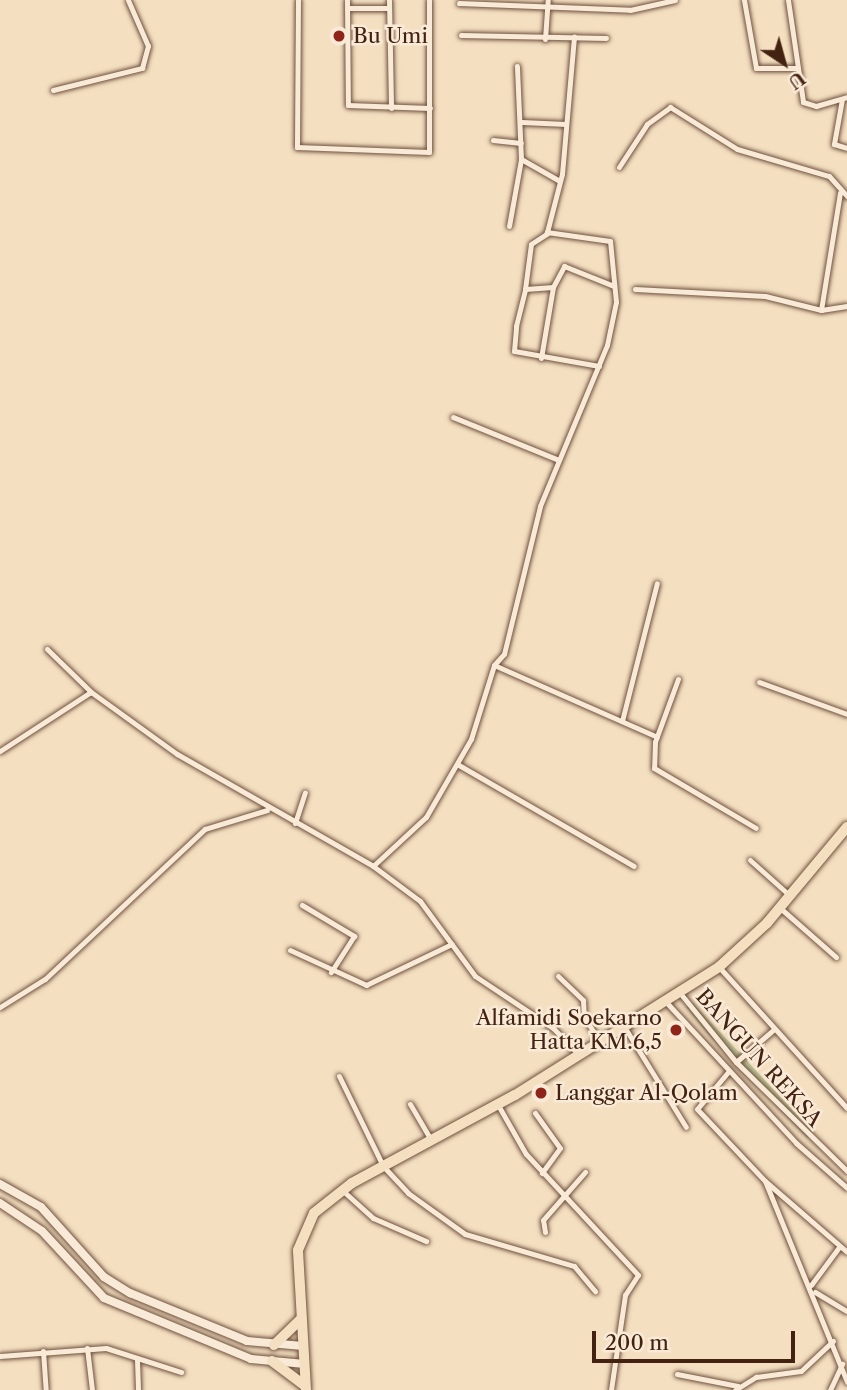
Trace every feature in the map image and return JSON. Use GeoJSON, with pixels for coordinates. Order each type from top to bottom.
{"type":"FeatureCollection","features":[{"type":"Feature","properties":{"kind":"highway"},"geometry":{"type":"LineString","coordinates":[[306,1388],[301,1319],[301,1238],[314,1213],[342,1190],[498,1105],[667,1003],[719,967],[779,907],[847,827]]}},
{"type":"Feature","properties":{"kind":"highway"},"geometry":{"type":"LineString","coordinates":[[274,1345],[301,1319]]}},
{"type":"Feature","properties":{"kind":"highway"},"geometry":{"type":"LineString","coordinates":[[272,1361],[292,1370],[306,1388]]}},
{"type":"Feature","properties":{"kind":"street"},"geometry":{"type":"LineString","coordinates":[[53,90],[142,68],[148,46],[128,0]]}},
{"type":"Feature","properties":{"kind":"street"},"geometry":{"type":"LineString","coordinates":[[298,0],[297,147],[432,150],[429,0]]}},
{"type":"Feature","properties":{"kind":"street"},"geometry":{"type":"LineString","coordinates":[[347,0],[349,106],[430,108]]}},
{"type":"Feature","properties":{"kind":"street"},"geometry":{"type":"LineString","coordinates":[[389,0],[391,108]]}},
{"type":"Feature","properties":{"kind":"street"},"geometry":{"type":"LineString","coordinates":[[630,10],[632,0]]}},
{"type":"Feature","properties":{"kind":"street"},"geometry":{"type":"LineString","coordinates":[[459,3],[548,2],[630,10],[676,0]]}},
{"type":"Feature","properties":{"kind":"street"},"geometry":{"type":"LineString","coordinates":[[744,0],[756,68],[798,68]]}},
{"type":"Feature","properties":{"kind":"street"},"geometry":{"type":"LineString","coordinates":[[788,0],[805,103],[845,98],[834,144],[847,148]]}},
{"type":"Feature","properties":{"kind":"street"},"geometry":{"type":"LineString","coordinates":[[545,39],[548,2]]}},
{"type":"Feature","properties":{"kind":"street"},"geometry":{"type":"LineString","coordinates":[[347,8],[389,8]]}},
{"type":"Feature","properties":{"kind":"street"},"geometry":{"type":"LineString","coordinates":[[461,35],[545,39],[606,38]]}},
{"type":"Feature","properties":{"kind":"street"},"geometry":{"type":"LineString","coordinates":[[548,233],[566,124],[574,37]]}},
{"type":"Feature","properties":{"kind":"street"},"geometry":{"type":"LineString","coordinates":[[509,226],[521,159],[522,122],[517,66]]}},
{"type":"Feature","properties":{"kind":"street"},"geometry":{"type":"LineString","coordinates":[[619,167],[647,124],[670,107],[756,158],[829,176],[839,182],[844,194],[821,310]]}},
{"type":"Feature","properties":{"kind":"street"},"geometry":{"type":"LineString","coordinates":[[522,122],[566,124]]}},
{"type":"Feature","properties":{"kind":"street"},"geometry":{"type":"LineString","coordinates":[[493,141],[521,142]]}},
{"type":"Feature","properties":{"kind":"street"},"geometry":{"type":"LineString","coordinates":[[521,159],[558,180]]}},
{"type":"Feature","properties":{"kind":"street"},"geometry":{"type":"LineString","coordinates":[[373,866],[426,817],[457,764],[494,665],[504,654],[527,548],[559,460],[599,366],[614,286],[610,241],[548,233],[531,244],[513,348],[541,358],[599,366]]}},
{"type":"Feature","properties":{"kind":"street"},"geometry":{"type":"LineString","coordinates":[[541,358],[553,287],[568,265],[614,286]]}},
{"type":"Feature","properties":{"kind":"street"},"geometry":{"type":"LineString","coordinates":[[525,289],[553,287]]}},
{"type":"Feature","properties":{"kind":"street"},"geometry":{"type":"LineString","coordinates":[[635,289],[765,296],[821,310],[847,306]]}},
{"type":"Feature","properties":{"kind":"street"},"geometry":{"type":"LineString","coordinates":[[453,417],[559,460]]}},
{"type":"Feature","properties":{"kind":"street"},"geometry":{"type":"LineString","coordinates":[[622,721],[657,583]]}},
{"type":"Feature","properties":{"kind":"street"},"geometry":{"type":"LineString","coordinates":[[47,649],[91,692],[267,810],[373,866],[430,910],[452,944],[484,984],[553,1028],[579,1055]]}},
{"type":"Feature","properties":{"kind":"street"},"geometry":{"type":"LineString","coordinates":[[494,665],[657,737]]}},
{"type":"Feature","properties":{"kind":"street"},"geometry":{"type":"LineString","coordinates":[[678,679],[657,737],[654,768],[755,828]]}},
{"type":"Feature","properties":{"kind":"street"},"geometry":{"type":"LineString","coordinates":[[759,682],[847,714]]}},
{"type":"Feature","properties":{"kind":"street"},"geometry":{"type":"LineString","coordinates":[[0,751],[91,692]]}},
{"type":"Feature","properties":{"kind":"street"},"geometry":{"type":"LineString","coordinates":[[457,764],[634,866]]}},
{"type":"Feature","properties":{"kind":"street"},"geometry":{"type":"LineString","coordinates":[[295,824],[305,793]]}},
{"type":"Feature","properties":{"kind":"street"},"geometry":{"type":"LineString","coordinates":[[0,1007],[45,979],[205,829],[267,810]]}},
{"type":"Feature","properties":{"kind":"street"},"geometry":{"type":"LineString","coordinates":[[750,860],[788,894]]}},
{"type":"Feature","properties":{"kind":"street"},"geometry":{"type":"LineString","coordinates":[[302,905],[354,936],[331,972]]}},
{"type":"Feature","properties":{"kind":"street"},"geometry":{"type":"LineString","coordinates":[[779,907],[836,957]]}},
{"type":"Feature","properties":{"kind":"street"},"geometry":{"type":"LineString","coordinates":[[290,950],[331,972],[366,985],[452,944]]}},
{"type":"Feature","properties":{"kind":"street"},"geometry":{"type":"LineString","coordinates":[[719,967],[772,1031],[847,1108]]}},
{"type":"Feature","properties":{"kind":"street"},"geometry":{"type":"LineString","coordinates":[[558,976],[583,1000],[584,1017],[601,1043]]}},
{"type":"Feature","properties":{"kind":"street","name":"BANGUN REKSA"},"geometry":{"type":"LineString","coordinates":[[680,993],[736,1062],[811,1139],[847,1171]]}},
{"type":"Feature","properties":{"kind":"street"},"geometry":{"type":"LineString","coordinates":[[667,1003],[801,1148],[847,1188]]}},
{"type":"Feature","properties":{"kind":"street"},"geometry":{"type":"LineString","coordinates":[[625,1028],[686,1127]]}},
{"type":"Feature","properties":{"kind":"street"},"geometry":{"type":"LineString","coordinates":[[736,1062],[772,1031]]}},
{"type":"Feature","properties":{"kind":"street"},"geometry":{"type":"LineString","coordinates":[[728,1072],[697,1109],[765,1181],[847,1252]]}},
{"type":"Feature","properties":{"kind":"street"},"geometry":{"type":"LineString","coordinates":[[339,1076],[383,1166],[456,1229],[574,1266],[595,1291]]}},
{"type":"Feature","properties":{"kind":"street"},"geometry":{"type":"LineString","coordinates":[[410,1104],[431,1140]]}},
{"type":"Feature","properties":{"kind":"street"},"geometry":{"type":"LineString","coordinates":[[498,1105],[542,1173],[638,1275],[625,1295],[611,1390]]}},
{"type":"Feature","properties":{"kind":"street"},"geometry":{"type":"LineString","coordinates":[[535,1113],[560,1148],[542,1173]]}},
{"type":"Feature","properties":{"kind":"street"},"geometry":{"type":"LineString","coordinates":[[801,1148],[811,1139]]}},
{"type":"Feature","properties":{"kind":"street"},"geometry":{"type":"LineString","coordinates":[[545,1232],[543,1220],[585,1172]]}},
{"type":"Feature","properties":{"kind":"street"},"geometry":{"type":"LineString","coordinates":[[765,1181],[815,1292],[847,1382]]}},
{"type":"Feature","properties":{"kind":"street"},"geometry":{"type":"LineString","coordinates":[[0,1184],[41,1207],[107,1280],[254,1343],[303,1346]]}},
{"type":"Feature","properties":{"kind":"street"},"geometry":{"type":"LineString","coordinates":[[342,1190],[369,1216],[426,1241]]}},
{"type":"Feature","properties":{"kind":"street"},"geometry":{"type":"LineString","coordinates":[[0,1203],[42,1231],[104,1298],[251,1359],[305,1364]]}},
{"type":"Feature","properties":{"kind":"street"},"geometry":{"type":"LineString","coordinates":[[811,1285],[839,1247]]}},
{"type":"Feature","properties":{"kind":"street"},"geometry":{"type":"LineString","coordinates":[[815,1292],[847,1311]]}},
{"type":"Feature","properties":{"kind":"street"},"geometry":{"type":"LineString","coordinates":[[677,1374],[737,1388],[801,1371],[833,1341]]}},
{"type":"Feature","properties":{"kind":"street"},"geometry":{"type":"LineString","coordinates":[[251,1359],[254,1343]]}},
{"type":"Feature","properties":{"kind":"street"},"geometry":{"type":"LineString","coordinates":[[87,1348],[92,1390]]}},
{"type":"Feature","properties":{"kind":"street"},"geometry":{"type":"LineString","coordinates":[[0,1356],[87,1348],[181,1372]]}},
{"type":"Feature","properties":{"kind":"street"},"geometry":{"type":"LineString","coordinates":[[43,1351],[46,1390]]}},
{"type":"Feature","properties":{"kind":"street"},"geometry":{"type":"LineString","coordinates":[[136,1360],[138,1390]]}},
{"type":"Feature","properties":{"kind":"street"},"geometry":{"type":"LineString","coordinates":[[830,1390],[842,1364]]}},
{"type":"Feature","properties":{"kind":"street"},"geometry":{"type":"LineString","coordinates":[[708,1390],[710,1380]]}},
{"type":"Feature","properties":{"kind":"green space"},"geometry":{"type":"Polygon","coordinates":[[[693,1003],[813,1132],[807,1138],[708,1034],[686,1007],[693,1003]]]}},
{"type":"Feature","properties":{"kind":"place","name":"Bu Umi"},"geometry":{"type":"Point","coordinates":[339,36]}},
{"type":"Feature","properties":{"kind":"place","name":"Alfamidi Soekarno Hatta KM.6,5"},"geometry":{"type":"Point","coordinates":[676,1030]}},
{"type":"Feature","properties":{"kind":"place","name":"Langgar Al-Qolam"},"geometry":{"type":"Point","coordinates":[541,1093]}}]}
